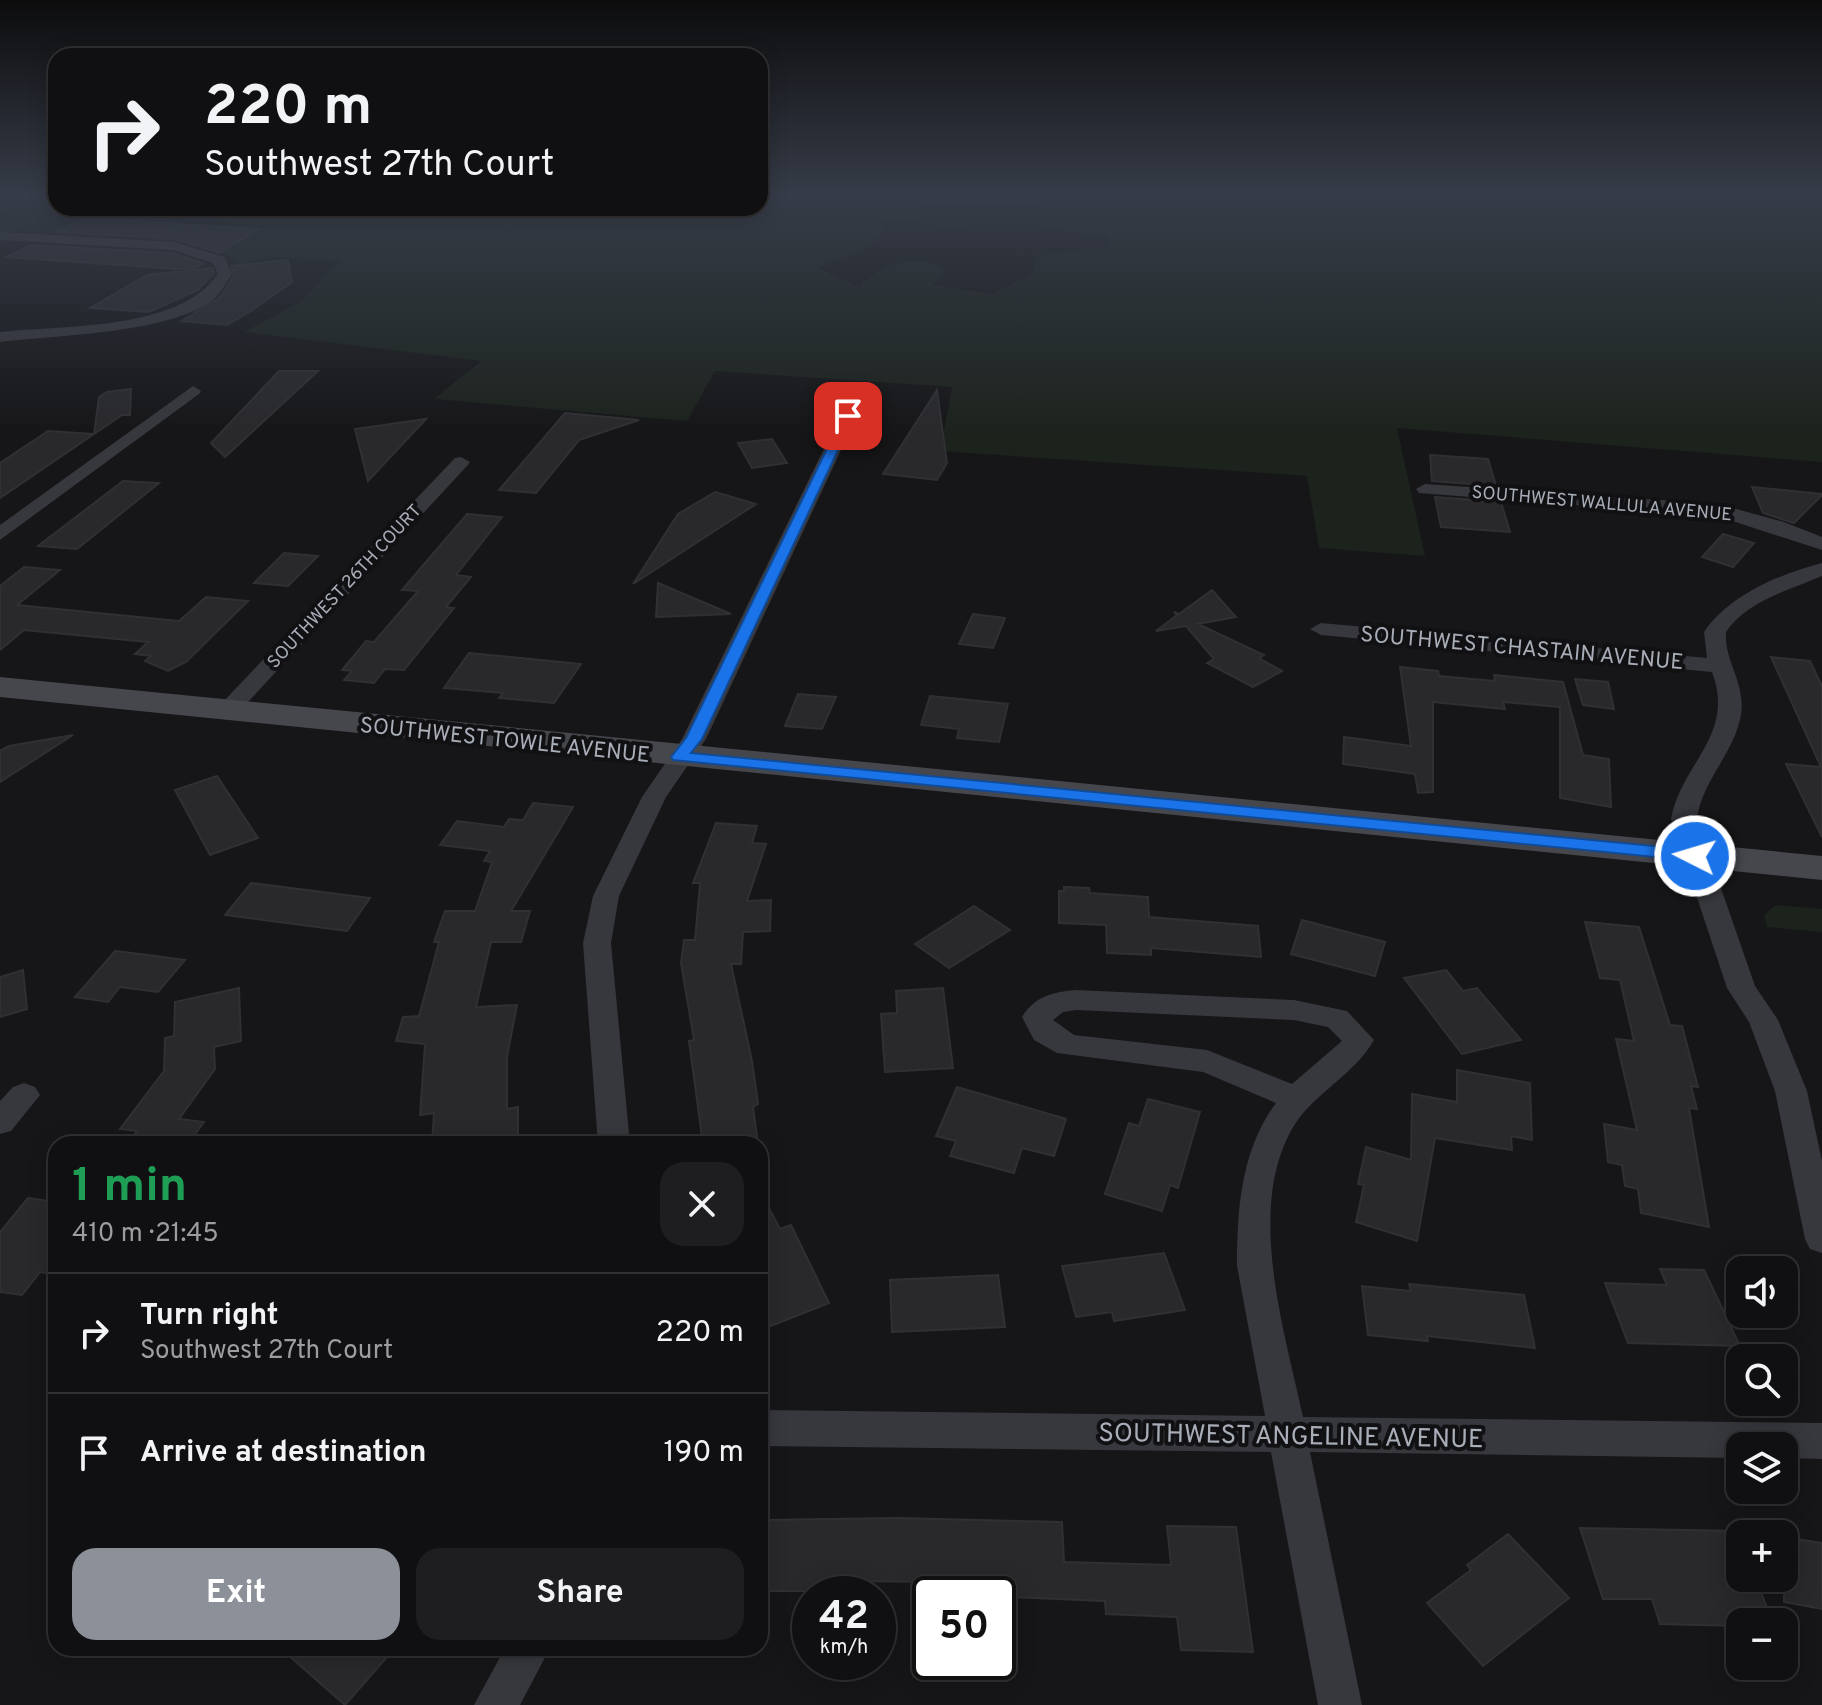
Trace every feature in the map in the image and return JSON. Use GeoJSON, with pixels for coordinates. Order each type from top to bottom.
{"type":"FeatureCollection","features":[{"type":"Feature","properties":{"kind":"main road","name":"SOUTHWEST TOWLE AVENUE"},"geometry":{"type":"LineString","coordinates":[[0,687],[679,757],[1822,868]]}},
{"type":"Feature","properties":{"kind":"street"},"geometry":{"type":"LineString","coordinates":[[0,337],[94,330],[163,314],[196,301],[217,287],[223,281],[224,274]]}},
{"type":"Feature","properties":{"kind":"street"},"geometry":{"type":"LineString","coordinates":[[0,346],[20,334]]}},
{"type":"Feature","properties":{"kind":"street"},"geometry":{"type":"LineString","coordinates":[[0,534],[193,391]]}},
{"type":"Feature","properties":{"kind":"street"},"geometry":{"type":"LineString","coordinates":[[613,1136],[597,943],[606,896],[624,852],[679,757],[694,739],[848,416],[862,401]]}},
{"type":"Feature","properties":{"kind":"street","name":"SOUTHWEST 26TH COURT"},"geometry":{"type":"LineString","coordinates":[[228,710],[461,462]]}},
{"type":"Feature","properties":{"kind":"street","name":"SOUTHWEST WALLULA AVENUE"},"geometry":{"type":"LineString","coordinates":[[1425,489],[1718,510],[1766,522],[1822,544]]}},
{"type":"Feature","properties":{"kind":"street"},"geometry":{"type":"LineString","coordinates":[[1822,569],[1734,608],[1721,619],[1713,642],[1733,697],[1719,750],[1685,801],[1684,819],[1741,988],[1763,1020],[1811,1145],[1822,1239]]}},
{"type":"Feature","properties":{"kind":"street","name":"SOUTHWEST CHASTAIN AVENUE"},"geometry":{"type":"LineString","coordinates":[[1321,629],[1724,666]]}},
{"type":"Feature","properties":{"kind":"street"},"geometry":{"type":"LineString","coordinates":[[1296,1099],[1207,1061],[1068,1045],[1045,1032],[1037,1017],[1055,1002],[1076,1000],[1294,1010],[1337,1018],[1359,1040],[1345,1061],[1296,1099],[1266,1157],[1253,1227],[1254,1266],[1340,1705]]}},
{"type":"Feature","properties":{"kind":"street"},"geometry":{"type":"LineString","coordinates":[[0,1122],[24,1095]]}},
{"type":"Feature","properties":{"kind":"street","name":"SOUTHWEST ANGELINE AVENUE"},"geometry":{"type":"LineString","coordinates":[[768,1428],[1822,1441]]}},
{"type":"Feature","properties":{"kind":"street"},"geometry":{"type":"LineString","coordinates":[[496,1705],[524,1656]]}},
{"type":"Feature","properties":{"kind":"shaded area"},"geometry":{"type":"Polygon","coordinates":[[[327,274],[830,274],[860,288],[876,274],[943,274],[933,285],[992,294],[1032,274],[1822,274],[1822,462],[1397,428],[1425,556],[1319,548],[1307,476],[940,451],[952,387],[715,371],[687,421],[434,399],[481,361],[244,332],[300,302],[327,274]]]}},
{"type":"Feature","properties":{"kind":"shaded area"},"geometry":{"type":"Polygon","coordinates":[[[1776,905],[1822,909],[1822,932],[1767,927],[1764,915],[1776,905]]]}},
{"type":"Feature","properties":{"kind":"building"},"geometry":{"type":"Polygon","coordinates":[[[213,274],[198,290],[149,312],[90,308],[147,275],[213,274]]]}},
{"type":"Feature","properties":{"kind":"building"},"geometry":{"type":"Polygon","coordinates":[[[233,274],[290,274],[292,282],[227,325],[182,321],[220,297],[233,274]]]}},
{"type":"Feature","properties":{"kind":"building"},"geometry":{"type":"Polygon","coordinates":[[[279,371],[318,371],[225,457],[211,443],[279,371]]]}},
{"type":"Feature","properties":{"kind":"building"},"geometry":{"type":"Polygon","coordinates":[[[131,389],[130,415],[122,415],[94,434],[99,397],[107,392],[131,389]]]}},
{"type":"Feature","properties":{"kind":"building"},"geometry":{"type":"Polygon","coordinates":[[[937,390],[947,463],[937,480],[883,474],[937,390]]]}},
{"type":"Feature","properties":{"kind":"building"},"geometry":{"type":"Polygon","coordinates":[[[565,413],[639,420],[579,440],[536,493],[499,490],[565,413]]]}},
{"type":"Feature","properties":{"kind":"building"},"geometry":{"type":"Polygon","coordinates":[[[426,419],[368,481],[355,429],[426,419]]]}},
{"type":"Feature","properties":{"kind":"building"},"geometry":{"type":"Polygon","coordinates":[[[48,431],[94,434],[0,498],[0,463],[48,431]]]}},
{"type":"Feature","properties":{"kind":"building"},"geometry":{"type":"Polygon","coordinates":[[[772,439],[787,463],[752,468],[738,443],[772,439]]]}},
{"type":"Feature","properties":{"kind":"building"},"geometry":{"type":"Polygon","coordinates":[[[1430,455],[1488,459],[1496,486],[1432,481],[1430,455]]]}},
{"type":"Feature","properties":{"kind":"building"},"geometry":{"type":"Polygon","coordinates":[[[123,481],[159,483],[77,549],[38,546],[123,481]]]}},
{"type":"Feature","properties":{"kind":"building"},"geometry":{"type":"Polygon","coordinates":[[[1752,487],[1822,495],[1794,523],[1763,513],[1752,487]]]}},
{"type":"Feature","properties":{"kind":"building"},"geometry":{"type":"Polygon","coordinates":[[[715,492],[756,504],[633,584],[678,514],[715,492]]]}},
{"type":"Feature","properties":{"kind":"building"},"geometry":{"type":"Polygon","coordinates":[[[1435,497],[1501,502],[1510,532],[1441,527],[1435,497]]]}},
{"type":"Feature","properties":{"kind":"building"},"geometry":{"type":"Polygon","coordinates":[[[467,514],[502,517],[456,575],[471,577],[446,607],[454,608],[404,670],[385,669],[374,683],[344,680],[352,671],[342,670],[366,641],[374,642],[418,591],[402,590],[467,514]]]}},
{"type":"Feature","properties":{"kind":"building"},"geometry":{"type":"Polygon","coordinates":[[[1723,534],[1754,543],[1733,567],[1702,557],[1723,534]]]}},
{"type":"Feature","properties":{"kind":"building"},"geometry":{"type":"Polygon","coordinates":[[[284,553],[318,556],[288,586],[254,583],[284,553]]]}},
{"type":"Feature","properties":{"kind":"building"},"geometry":{"type":"Polygon","coordinates":[[[24,567],[60,570],[17,605],[179,621],[206,597],[248,601],[186,662],[168,671],[145,661],[151,656],[135,654],[148,642],[24,630],[0,650],[0,586],[24,567]]]}},
{"type":"Feature","properties":{"kind":"building"},"geometry":{"type":"Polygon","coordinates":[[[658,583],[731,614],[656,617],[658,583]]]}},
{"type":"Feature","properties":{"kind":"building"},"geometry":{"type":"Polygon","coordinates":[[[1212,590],[1236,617],[1198,624],[1264,655],[1259,658],[1282,671],[1253,687],[1207,663],[1214,659],[1186,626],[1156,631],[1177,615],[1174,612],[1179,614],[1212,590]]]}},
{"type":"Feature","properties":{"kind":"building"},"geometry":{"type":"Polygon","coordinates":[[[973,614],[1005,618],[993,648],[959,644],[973,614]]]}},
{"type":"Feature","properties":{"kind":"building"},"geometry":{"type":"Polygon","coordinates":[[[469,653],[581,664],[554,703],[499,698],[503,693],[444,688],[469,653]]]}},
{"type":"Feature","properties":{"kind":"building"},"geometry":{"type":"Polygon","coordinates":[[[1771,657],[1810,661],[1822,686],[1822,837],[1786,764],[1821,767],[1771,657]]]}},
{"type":"Feature","properties":{"kind":"building"},"geometry":{"type":"Polygon","coordinates":[[[1400,667],[1438,671],[1439,676],[1495,681],[1494,675],[1563,682],[1583,755],[1609,759],[1611,807],[1560,798],[1560,707],[1503,702],[1505,709],[1433,702],[1433,792],[1418,793],[1415,774],[1343,764],[1344,737],[1411,746],[1400,667]]]}},
{"type":"Feature","properties":{"kind":"building"},"geometry":{"type":"Polygon","coordinates":[[[1575,679],[1608,682],[1614,709],[1583,705],[1575,679]]]}},
{"type":"Feature","properties":{"kind":"building"},"geometry":{"type":"Polygon","coordinates":[[[798,694],[836,697],[822,729],[785,726],[798,694]]]}},
{"type":"Feature","properties":{"kind":"building"},"geometry":{"type":"Polygon","coordinates":[[[930,696],[1008,704],[999,742],[957,738],[959,729],[921,725],[930,696]]]}},
{"type":"Feature","properties":{"kind":"building"},"geometry":{"type":"Polygon","coordinates":[[[73,735],[0,782],[0,751],[9,746],[73,735]]]}},
{"type":"Feature","properties":{"kind":"building"},"geometry":{"type":"Polygon","coordinates":[[[217,776],[258,838],[210,855],[175,790],[217,776]]]}},
{"type":"Feature","properties":{"kind":"building"},"geometry":{"type":"Polygon","coordinates":[[[533,803],[573,807],[511,911],[530,911],[521,942],[491,942],[476,1007],[517,1005],[507,1057],[507,1109],[518,1107],[518,1136],[433,1136],[434,1113],[420,1115],[425,1044],[396,1041],[403,1017],[419,1016],[439,942],[434,942],[445,911],[475,911],[492,862],[484,861],[490,851],[440,845],[457,821],[504,827],[509,819],[523,820],[533,803]]]}},
{"type":"Feature","properties":{"kind":"building"},"geometry":{"type":"Polygon","coordinates":[[[716,823],[757,826],[752,843],[766,844],[747,901],[771,900],[770,931],[743,932],[741,964],[731,964],[752,1061],[758,1104],[753,1107],[757,1136],[702,1136],[689,1041],[694,1040],[681,963],[684,940],[695,940],[700,883],[693,883],[716,823]]]}},
{"type":"Feature","properties":{"kind":"building"},"geometry":{"type":"Polygon","coordinates":[[[251,883],[370,898],[347,931],[225,915],[251,883]]]}},
{"type":"Feature","properties":{"kind":"building"},"geometry":{"type":"Polygon","coordinates":[[[1064,887],[1089,888],[1090,893],[1148,897],[1149,917],[1258,926],[1261,957],[1151,948],[1151,955],[1107,953],[1106,925],[1059,923],[1059,891],[1064,891],[1064,887]]]}},
{"type":"Feature","properties":{"kind":"building"},"geometry":{"type":"Polygon","coordinates":[[[974,906],[1010,930],[949,968],[915,944],[974,906]]]}},
{"type":"Feature","properties":{"kind":"building"},"geometry":{"type":"Polygon","coordinates":[[[1302,920],[1385,942],[1375,976],[1291,954],[1302,920]]]}},
{"type":"Feature","properties":{"kind":"building"},"geometry":{"type":"Polygon","coordinates":[[[1585,922],[1639,927],[1670,1025],[1682,1026],[1698,1087],[1691,1086],[1697,1109],[1689,1108],[1709,1227],[1641,1213],[1638,1189],[1625,1186],[1622,1165],[1608,1162],[1604,1124],[1637,1130],[1616,1039],[1634,1041],[1620,980],[1600,978],[1585,922]]]}},
{"type":"Feature","properties":{"kind":"building"},"geometry":{"type":"Polygon","coordinates":[[[115,951],[185,960],[158,992],[120,987],[108,1002],[75,997],[115,951]]]}},
{"type":"Feature","properties":{"kind":"building"},"geometry":{"type":"Polygon","coordinates":[[[23,970],[27,1009],[0,1017],[0,977],[23,970]]]}},
{"type":"Feature","properties":{"kind":"building"},"geometry":{"type":"Polygon","coordinates":[[[1446,970],[1463,991],[1477,988],[1521,1040],[1462,1054],[1404,978],[1446,970]]]}},
{"type":"Feature","properties":{"kind":"building"},"geometry":{"type":"Polygon","coordinates":[[[239,988],[241,1041],[214,1047],[215,1069],[179,1119],[204,1122],[194,1136],[133,1136],[137,1131],[120,1129],[164,1071],[165,1038],[174,1036],[175,1002],[239,988]]]}},
{"type":"Feature","properties":{"kind":"building"},"geometry":{"type":"Polygon","coordinates":[[[943,988],[953,1068],[885,1072],[881,1014],[897,1013],[896,991],[943,988]]]}},
{"type":"Feature","properties":{"kind":"building"},"geometry":{"type":"Polygon","coordinates":[[[1457,1070],[1530,1083],[1532,1140],[1511,1136],[1512,1150],[1435,1138],[1417,1241],[1356,1222],[1364,1185],[1358,1184],[1366,1147],[1411,1160],[1412,1094],[1457,1102],[1457,1070]]]}},
{"type":"Feature","properties":{"kind":"building"},"geometry":{"type":"Polygon","coordinates":[[[957,1087],[1066,1119],[1054,1156],[1022,1148],[1014,1173],[950,1156],[956,1141],[936,1136],[957,1087]]]}},
{"type":"Feature","properties":{"kind":"building"},"geometry":{"type":"Polygon","coordinates":[[[1148,1099],[1200,1112],[1178,1188],[1170,1185],[1162,1211],[1105,1194],[1129,1123],[1139,1126],[1148,1099]]]}},
{"type":"Feature","properties":{"kind":"building"},"geometry":{"type":"Polygon","coordinates":[[[28,1198],[48,1201],[48,1273],[40,1272],[22,1295],[0,1292],[0,1232],[28,1198]]]}},
{"type":"Feature","properties":{"kind":"building"},"geometry":{"type":"Polygon","coordinates":[[[768,1206],[780,1229],[791,1225],[829,1303],[771,1326],[768,1320],[768,1206]]]}},
{"type":"Feature","properties":{"kind":"building"},"geometry":{"type":"Polygon","coordinates":[[[1164,1253],[1185,1310],[1114,1321],[1112,1312],[1076,1317],[1062,1266],[1164,1253]]]}},
{"type":"Feature","properties":{"kind":"building"},"geometry":{"type":"Polygon","coordinates":[[[1660,1269],[1704,1270],[1726,1316],[1726,1328],[1731,1328],[1739,1344],[1628,1343],[1605,1283],[1667,1285],[1660,1269]]]}},
{"type":"Feature","properties":{"kind":"building"},"geometry":{"type":"Polygon","coordinates":[[[998,1275],[1005,1327],[892,1332],[890,1280],[998,1275]]]}},
{"type":"Feature","properties":{"kind":"building"},"geometry":{"type":"Polygon","coordinates":[[[1409,1284],[1524,1295],[1535,1348],[1427,1336],[1428,1341],[1368,1335],[1362,1286],[1411,1291],[1409,1284]]]}},
{"type":"Feature","properties":{"kind":"building"},"geometry":{"type":"Polygon","coordinates":[[[898,1518],[1062,1522],[1064,1562],[1171,1565],[1167,1526],[1236,1527],[1253,1652],[1181,1650],[1177,1617],[1106,1614],[1105,1601],[1016,1597],[1016,1576],[912,1576],[912,1582],[896,1581],[896,1576],[792,1576],[792,1591],[768,1591],[768,1520],[898,1518]]]}},
{"type":"Feature","properties":{"kind":"building"},"geometry":{"type":"Polygon","coordinates":[[[1580,1528],[1726,1531],[1726,1592],[1761,1592],[1767,1608],[1726,1608],[1726,1626],[1660,1624],[1652,1599],[1603,1599],[1580,1528]]]}},
{"type":"Feature","properties":{"kind":"building"},"geometry":{"type":"Polygon","coordinates":[[[1508,1534],[1569,1598],[1483,1666],[1427,1603],[1471,1570],[1467,1565],[1508,1534]]]}},
{"type":"Feature","properties":{"kind":"building"},"geometry":{"type":"Polygon","coordinates":[[[1798,1539],[1822,1543],[1822,1609],[1784,1602],[1784,1592],[1798,1592],[1798,1539]]]}},
{"type":"Feature","properties":{"kind":"building"},"geometry":{"type":"Polygon","coordinates":[[[289,1656],[388,1656],[345,1705],[289,1656]]]}},
{"type":"Feature","properties":{"kind":"route"},"geometry":{"type":"LineString","coordinates":[[848,416],[694,739],[679,757],[1695,856]]}}]}
